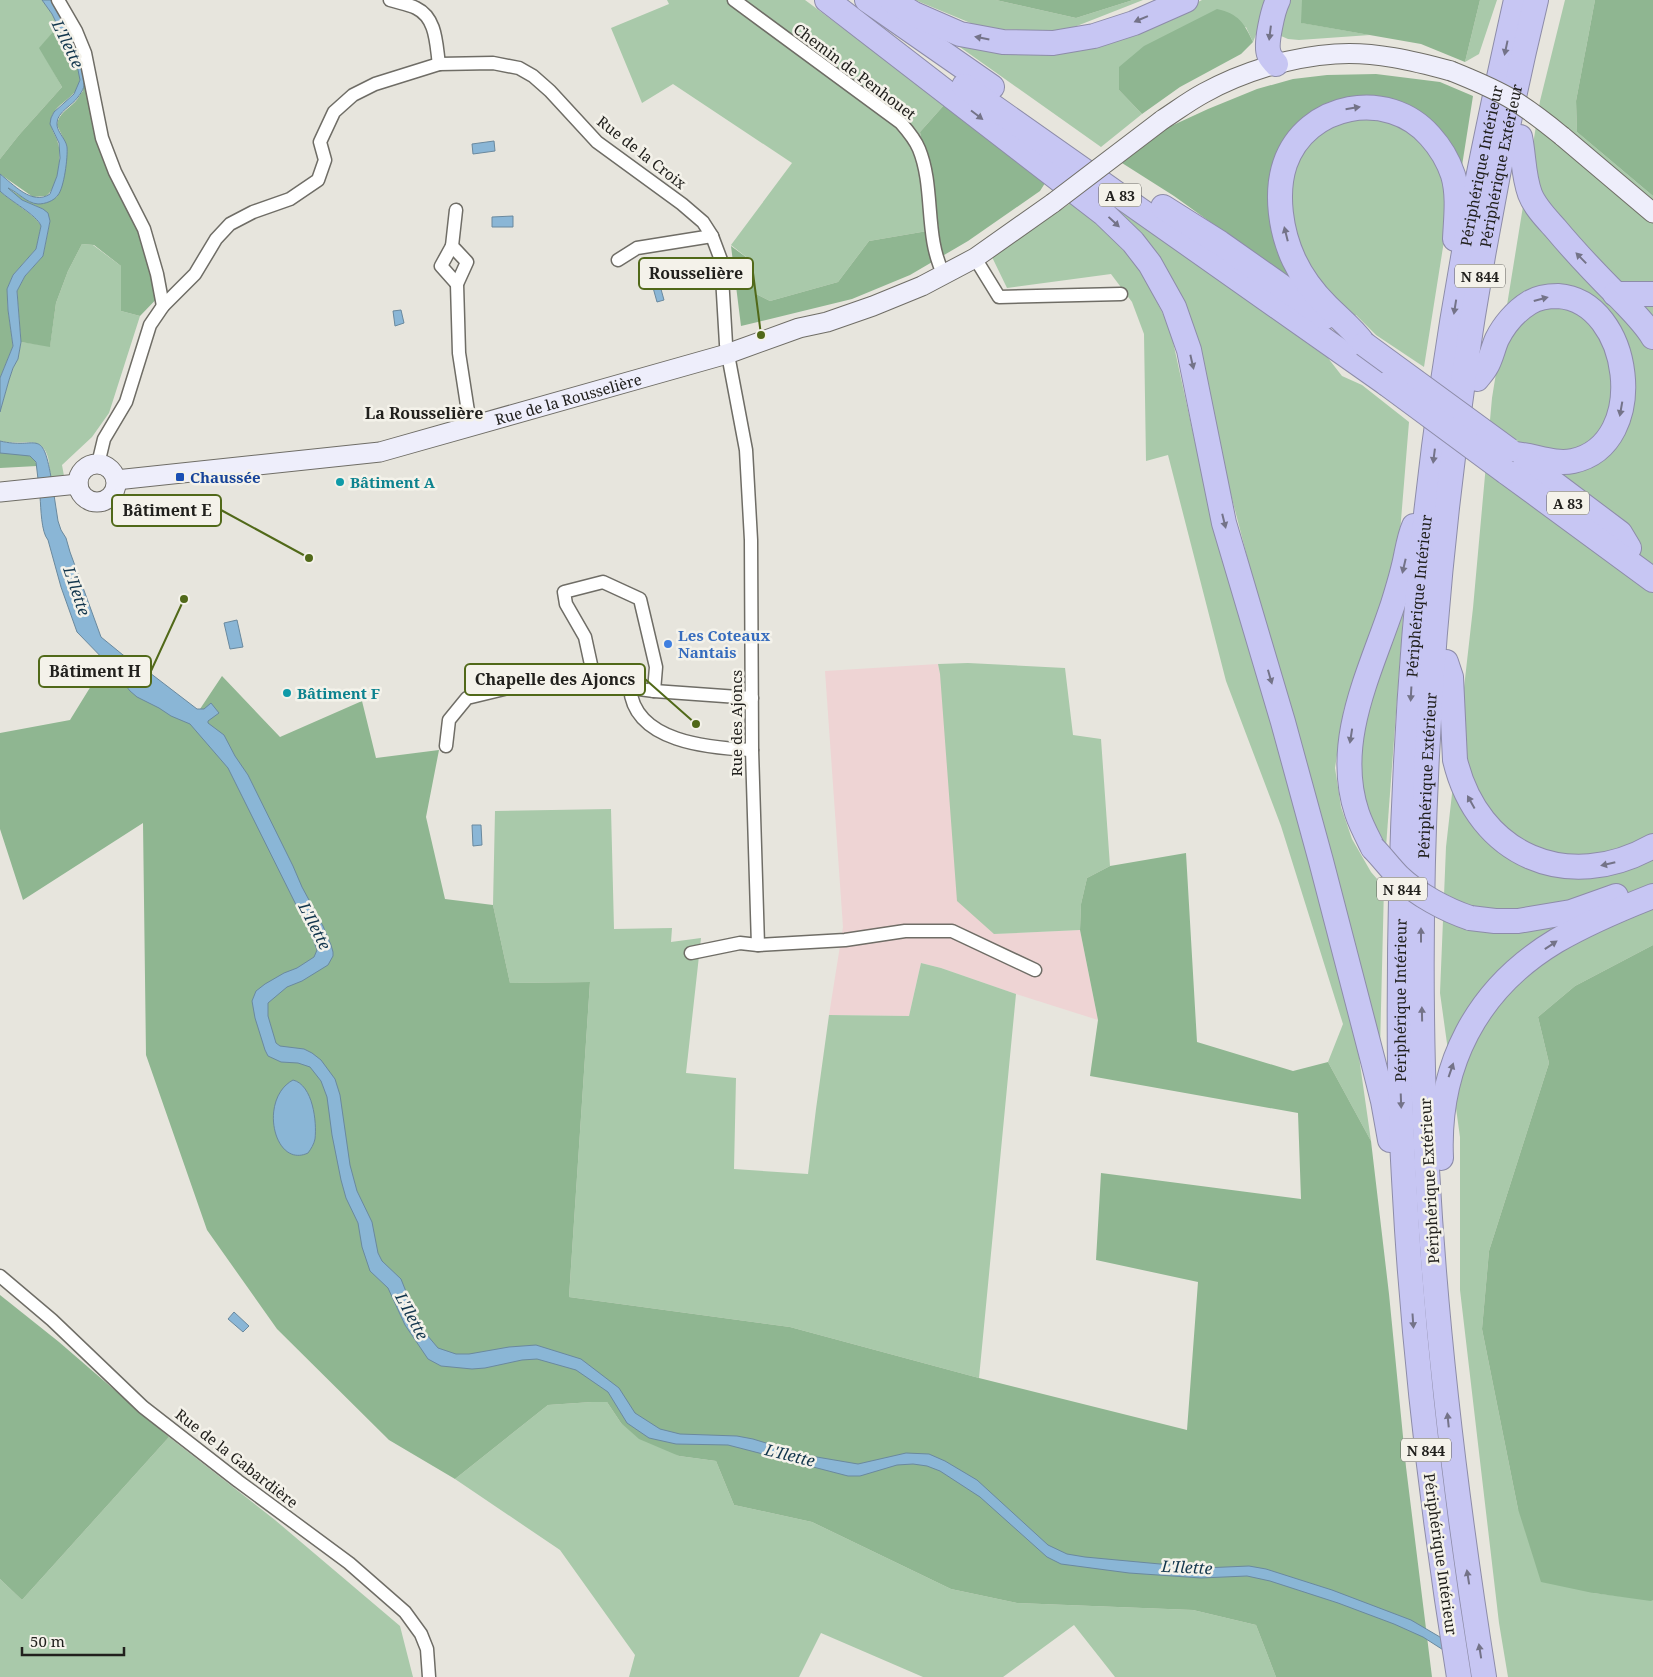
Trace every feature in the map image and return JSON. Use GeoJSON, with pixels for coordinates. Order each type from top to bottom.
{"type":"FeatureCollection","features":[{"type":"Feature","properties":{"kind":"highway"},"geometry":{"type":"LineString","coordinates":[[827,0],[1104,214],[1123,231],[1150,264],[1174,307],[1189,350],[1224,523],[1283,722],[1377,1077],[1389,1137],[1396,1250],[1410,1272]]}},
{"type":"Feature","properties":{"kind":"highway"},"geometry":{"type":"LineString","coordinates":[[891,0],[914,14],[960,34],[1003,42],[1054,43],[1094,36],[1134,23],[1186,0]]}},
{"type":"Feature","properties":{"kind":"highway"},"geometry":{"type":"LineString","coordinates":[[1276,64],[1268,53],[1270,30],[1278,0]]}},
{"type":"Feature","properties":{"kind":"highway","name":"A 83"},"geometry":{"type":"LineString","coordinates":[[853,3],[1159,204],[1388,379]]}},
{"type":"Feature","properties":{"kind":"highway","name":"A 83"},"geometry":{"type":"LineString","coordinates":[[853,3],[1032,133],[1388,379],[1509,458],[1618,546],[1653,580]]}},
{"type":"Feature","properties":{"kind":"highway"},"geometry":{"type":"LineString","coordinates":[[1424,819],[1435,812],[1440,725],[1462,491],[1477,379],[1499,247],[1537,53],[1536,38],[1528,5]]}},
{"type":"Feature","properties":{"kind":"highway","name":"Périphérique Intérieur"},"geometry":{"type":"LineString","coordinates":[[1459,1677],[1434,1514],[1420,1400],[1410,1272],[1400,1072],[1400,926],[1412,672],[1428,506],[1443,390],[1463,259],[1490,124],[1528,5]]}},
{"type":"Feature","properties":{"kind":"highway","name":"Périphérique Extérieur"},"geometry":{"type":"LineString","coordinates":[[1484,1677],[1448,1422],[1430,1220],[1423,1052],[1421,934],[1424,819],[1432,660],[1444,530],[1460,396],[1528,5]]}},
{"type":"Feature","properties":{"kind":"highway"},"geometry":{"type":"LineString","coordinates":[[1364,344],[1354,331],[1326,305],[1310,286],[1294,259],[1287,239],[1281,207],[1282,177],[1289,156],[1299,139],[1307,131],[1336,113],[1364,107],[1382,108],[1399,113],[1420,125],[1444,155],[1453,176],[1456,205],[1455,240],[1463,259]]}},
{"type":"Feature","properties":{"kind":"highway"},"geometry":{"type":"LineString","coordinates":[[1520,137],[1525,178],[1531,195],[1540,211],[1569,245],[1639,319],[1653,337]]}},
{"type":"Feature","properties":{"kind":"highway"},"geometry":{"type":"LineString","coordinates":[[1159,204],[1220,243],[1364,344],[1509,458],[1528,455],[1555,462],[1566,462],[1586,457],[1608,440],[1620,418],[1623,394],[1622,372],[1612,337],[1599,317],[1586,305],[1569,298],[1543,297],[1526,304],[1513,316],[1497,339],[1486,367],[1477,379]]}},
{"type":"Feature","properties":{"kind":"highway"},"geometry":{"type":"LineString","coordinates":[[1615,294],[1653,294]]}},
{"type":"Feature","properties":{"kind":"highway"},"geometry":{"type":"LineString","coordinates":[[1428,506],[1419,516],[1412,530],[1402,575],[1356,712],[1351,735],[1349,778],[1352,796],[1357,814],[1373,848],[1400,878],[1436,904],[1470,918],[1495,922],[1518,921],[1571,912],[1653,882]]}},
{"type":"Feature","properties":{"kind":"highway"},"geometry":{"type":"LineString","coordinates":[[1618,546],[1615,560],[1653,593]]}},
{"type":"Feature","properties":{"kind":"highway","name":"A 83"},"geometry":{"type":"LineString","coordinates":[[1618,546],[1653,566]]}},
{"type":"Feature","properties":{"kind":"highway"},"geometry":{"type":"LineString","coordinates":[[1446,662],[1451,677],[1455,760],[1458,773],[1475,810],[1497,836],[1524,854],[1555,865],[1575,867],[1593,867],[1614,863],[1635,856],[1653,846]]}},
{"type":"Feature","properties":{"kind":"highway"},"geometry":{"type":"LineString","coordinates":[[1430,1220],[1442,1193],[1440,1144],[1448,1079],[1466,1033],[1477,1017],[1508,978],[1531,959],[1550,946],[1606,915],[1653,896]]}},
{"type":"Feature","properties":{"kind":"street"},"geometry":{"type":"LineString","coordinates":[[58,0],[76,31],[85,53],[102,138],[115,172],[144,229],[157,274],[163,306]]}},
{"type":"Feature","properties":{"kind":"street"},"geometry":{"type":"LineString","coordinates":[[390,0],[418,9],[429,19],[435,34],[439,64]]}},
{"type":"Feature","properties":{"kind":"street","name":"Chemin de Penhouet"},"geometry":{"type":"LineString","coordinates":[[734,0],[901,124],[911,134],[919,148],[925,172],[933,239],[940,268],[944,275]]}},
{"type":"Feature","properties":{"kind":"street","name":"Rue de la Rousselière"},"geometry":{"type":"LineString","coordinates":[[116,480],[380,452],[728,354],[798,328],[827,322],[873,306],[944,275],[975,258],[1053,204],[1162,120],[1204,93],[1276,64],[1313,56],[1336,54],[1395,58],[1451,71],[1482,83],[1508,97],[1536,116],[1653,213]]}},
{"type":"Feature","properties":{"kind":"street","name":"Rue de la Croix"},"geometry":{"type":"LineString","coordinates":[[98,464],[104,439],[126,402],[150,325],[163,306],[195,274],[216,239],[230,224],[253,212],[290,199],[318,180],[325,160],[320,142],[334,112],[353,95],[375,84],[439,64],[493,63],[519,68],[550,91],[597,142],[682,204],[703,222],[712,236],[721,260],[728,354]]}},
{"type":"Feature","properties":{"kind":"street"},"geometry":{"type":"LineString","coordinates":[[456,210],[452,246],[441,266],[457,284]]}},
{"type":"Feature","properties":{"kind":"street"},"geometry":{"type":"LineString","coordinates":[[618,260],[637,248],[712,236]]}},
{"type":"Feature","properties":{"kind":"street"},"geometry":{"type":"LineString","coordinates":[[452,246],[467,262],[457,284],[459,353],[472,425]]}},
{"type":"Feature","properties":{"kind":"street"},"geometry":{"type":"LineString","coordinates":[[975,258],[999,297],[1121,294]]}},
{"type":"Feature","properties":{"kind":"street","name":"Rue des Ajoncs"},"geometry":{"type":"LineString","coordinates":[[728,354],[746,450],[751,540],[752,750],[758,945]]}},
{"type":"Feature","properties":{"kind":"street"},"geometry":{"type":"LineString","coordinates":[[98,464],[110,469],[116,480],[114,492],[110,497],[100,502],[93,502],[82,496],[78,484],[81,472],[92,465],[98,464]]}},
{"type":"Feature","properties":{"kind":"street"},"geometry":{"type":"LineString","coordinates":[[0,492],[78,484]]}},
{"type":"Feature","properties":{"kind":"street"},"geometry":{"type":"LineString","coordinates":[[595,683],[585,637],[566,604],[564,592],[603,582],[640,599],[656,667],[654,691]]}},
{"type":"Feature","properties":{"kind":"street"},"geometry":{"type":"LineString","coordinates":[[446,746],[449,720],[467,698],[537,681],[595,683],[654,691],[752,698]]}},
{"type":"Feature","properties":{"kind":"street"},"geometry":{"type":"LineString","coordinates":[[630,688],[631,698],[641,718],[660,732],[683,740],[724,749],[752,750]]}},
{"type":"Feature","properties":{"kind":"street"},"geometry":{"type":"LineString","coordinates":[[690,953],[740,943],[758,945],[845,940],[905,931],[952,931],[1035,970]]}},
{"type":"Feature","properties":{"kind":"street","name":"Rue de la Gabardière"},"geometry":{"type":"LineString","coordinates":[[0,1276],[52,1320],[143,1407],[349,1564],[405,1612],[421,1634],[427,1649],[429,1677]]}},
{"type":"Feature","properties":{"kind":"shaded area"},"geometry":{"type":"Polygon","coordinates":[[[938,664],[994,934],[1080,930],[1098,1020],[921,963],[909,1016],[829,1015],[843,927],[825,671],[938,664]]]}},
{"type":"Feature","properties":{"kind":"green space"},"geometry":{"type":"Polygon","coordinates":[[[0,0],[42,0],[52,14],[58,26],[40,48],[62,87],[0,159],[0,0]]]}},
{"type":"Feature","properties":{"kind":"green space"},"geometry":{"type":"Polygon","coordinates":[[[51,0],[63,0],[87,41],[100,98],[105,132],[116,169],[141,210],[167,288],[140,316],[121,311],[121,266],[94,245],[82,244],[68,271],[56,303],[50,347],[21,342],[17,291],[25,276],[43,256],[50,221],[43,209],[22,200],[8,190],[8,188],[30,202],[57,197],[62,183],[67,146],[57,125],[61,115],[75,102],[83,91],[81,59],[58,10],[51,0]]]}},
{"type":"Feature","properties":{"kind":"green space"},"geometry":{"type":"Polygon","coordinates":[[[667,0],[805,0],[945,104],[920,132],[939,229],[869,241],[838,282],[770,301],[756,294],[750,260],[731,245],[792,163],[673,84],[642,103],[611,28],[669,4],[667,0]]]}},
{"type":"Feature","properties":{"kind":"green space"},"geometry":{"type":"Polygon","coordinates":[[[915,0],[996,0],[1076,18],[1133,0],[1143,0],[1064,31],[985,29],[915,0]]]}},
{"type":"Feature","properties":{"kind":"green space"},"geometry":{"type":"Polygon","coordinates":[[[996,0],[1133,0],[1076,18],[996,0]]]}},
{"type":"Feature","properties":{"kind":"green space"},"geometry":{"type":"Polygon","coordinates":[[[1202,0],[1270,0],[1253,42],[1246,27],[1119,90],[1142,114],[1101,147],[957,45],[1002,52],[1202,0]]]}},
{"type":"Feature","properties":{"kind":"green space"},"geometry":{"type":"Polygon","coordinates":[[[1289,0],[1302,0],[1302,23],[1370,35],[1299,40],[1281,36],[1279,28],[1289,0]]]}},
{"type":"Feature","properties":{"kind":"green space"},"geometry":{"type":"Polygon","coordinates":[[[1302,0],[1480,0],[1465,62],[1421,44],[1301,23],[1302,0]]]}},
{"type":"Feature","properties":{"kind":"green space"},"geometry":{"type":"Polygon","coordinates":[[[1480,0],[1497,0],[1479,54],[1465,62],[1480,0]]]}},
{"type":"Feature","properties":{"kind":"green space"},"geometry":{"type":"Polygon","coordinates":[[[1565,0],[1595,0],[1576,101],[1577,132],[1653,196],[1653,945],[1575,986],[1538,1017],[1549,1063],[1489,1251],[1482,1329],[1518,1509],[1593,1593],[1653,1600],[1653,1677],[1508,1677],[1499,1623],[1460,1290],[1460,1137],[1440,993],[1446,847],[1473,608],[1492,398],[1540,101],[1565,0]]]}},
{"type":"Feature","properties":{"kind":"green space"},"geometry":{"type":"Polygon","coordinates":[[[1595,0],[1653,0],[1653,196],[1577,132],[1576,101],[1595,0]]]}},
{"type":"Feature","properties":{"kind":"green space"},"geometry":{"type":"Polygon","coordinates":[[[1217,9],[1231,14],[1240,20],[1253,42],[1241,54],[1180,87],[1142,114],[1119,90],[1119,67],[1144,46],[1217,9]]]}},
{"type":"Feature","properties":{"kind":"green space"},"geometry":{"type":"Polygon","coordinates":[[[58,26],[78,67],[80,73],[79,86],[52,115],[51,127],[58,143],[60,156],[54,186],[46,196],[33,197],[0,174],[0,159],[62,87],[39,48],[58,26]]]}},
{"type":"Feature","properties":{"kind":"green space"},"geometry":{"type":"Polygon","coordinates":[[[1376,74],[1440,82],[1473,96],[1461,172],[1425,118],[1379,97],[1345,102],[1275,170],[1295,283],[1174,196],[1122,163],[1169,127],[1257,89],[1293,79],[1327,75],[1376,74]]]}},
{"type":"Feature","properties":{"kind":"green space"},"geometry":{"type":"Polygon","coordinates":[[[945,104],[1047,180],[1040,191],[968,241],[910,275],[852,299],[741,326],[731,246],[750,260],[756,294],[770,301],[838,282],[869,241],[939,229],[920,132],[945,104]]]}},
{"type":"Feature","properties":{"kind":"green space"},"geometry":{"type":"Polygon","coordinates":[[[1365,113],[1420,135],[1438,160],[1450,203],[1424,367],[1376,335],[1356,315],[1352,318],[1319,283],[1300,256],[1293,228],[1290,190],[1303,147],[1322,130],[1365,113]]]}},
{"type":"Feature","properties":{"kind":"green space"},"geometry":{"type":"Polygon","coordinates":[[[1095,190],[1328,358],[1342,376],[1362,385],[1409,422],[1398,557],[1344,709],[1335,768],[1341,807],[1352,839],[1371,872],[1384,887],[1380,1049],[1256,591],[1178,291],[1164,264],[1129,222],[1093,192],[1095,190]]]}},
{"type":"Feature","properties":{"kind":"green space"},"geometry":{"type":"Polygon","coordinates":[[[0,191],[34,217],[41,226],[36,249],[13,275],[7,289],[13,346],[0,378],[0,191]]]}},
{"type":"Feature","properties":{"kind":"green space"},"geometry":{"type":"Polygon","coordinates":[[[1075,200],[1098,222],[1141,270],[1170,328],[1207,497],[1285,767],[1355,1029],[1371,1141],[1328,1062],[1343,1024],[1281,826],[1226,681],[1168,455],[1146,461],[1144,334],[1132,302],[1111,274],[1007,288],[992,257],[1075,200]]]}},
{"type":"Feature","properties":{"kind":"green space"},"geometry":{"type":"Polygon","coordinates":[[[82,244],[93,245],[121,266],[121,311],[140,316],[109,413],[92,437],[62,465],[64,476],[50,478],[49,462],[42,447],[31,443],[0,441],[0,412],[13,368],[18,359],[21,342],[50,346],[56,303],[68,271],[82,244]]]}},
{"type":"Feature","properties":{"kind":"green space"},"geometry":{"type":"Polygon","coordinates":[[[0,453],[27,455],[35,461],[37,466],[0,468],[0,453]]]}},
{"type":"Feature","properties":{"kind":"green space"},"geometry":{"type":"Polygon","coordinates":[[[1404,606],[1386,847],[1367,817],[1356,780],[1361,717],[1404,606]]]}},
{"type":"Feature","properties":{"kind":"green space"},"geometry":{"type":"Polygon","coordinates":[[[107,660],[192,721],[222,676],[280,737],[362,701],[376,758],[439,750],[426,817],[445,899],[493,905],[510,983],[590,982],[569,1297],[790,1327],[979,1378],[1187,1430],[1198,1282],[1096,1260],[1101,1173],[1301,1199],[1298,1113],[1090,1076],[1098,1020],[1080,930],[1081,904],[1087,878],[1110,866],[1186,853],[1197,1042],[1293,1071],[1328,1062],[1371,1141],[1389,1294],[1406,1467],[1432,1677],[1276,1677],[1256,1625],[1193,1610],[1017,1603],[951,1589],[812,1522],[734,1505],[716,1461],[679,1456],[639,1439],[621,1423],[607,1402],[548,1405],[455,1479],[389,1440],[277,1329],[207,1230],[146,1055],[143,823],[23,900],[0,829],[0,733],[70,720],[107,660]]]}},
{"type":"Feature","properties":{"kind":"green space"},"geometry":{"type":"Polygon","coordinates":[[[968,663],[1065,668],[1073,735],[1101,739],[1110,866],[1087,878],[1081,904],[1080,930],[994,934],[957,901],[938,664],[968,663]]]}},
{"type":"Feature","properties":{"kind":"green space"},"geometry":{"type":"Polygon","coordinates":[[[611,809],[614,929],[672,928],[671,942],[701,938],[686,1073],[736,1078],[734,1169],[808,1174],[829,1015],[909,1016],[921,963],[1016,994],[979,1378],[790,1327],[569,1297],[590,982],[510,983],[493,905],[495,811],[611,809]]]}},
{"type":"Feature","properties":{"kind":"green space"},"geometry":{"type":"Polygon","coordinates":[[[1653,945],[1653,1600],[1651,1601],[1593,1593],[1541,1582],[1518,1509],[1482,1329],[1489,1251],[1549,1063],[1538,1017],[1575,986],[1653,945]]]}},
{"type":"Feature","properties":{"kind":"green space"},"geometry":{"type":"Polygon","coordinates":[[[0,1295],[59,1342],[169,1437],[22,1600],[0,1579],[0,1295]]]}},
{"type":"Feature","properties":{"kind":"green space"},"geometry":{"type":"Polygon","coordinates":[[[607,1402],[621,1423],[679,1456],[716,1461],[734,1505],[812,1522],[951,1589],[1017,1603],[1193,1610],[1256,1625],[1276,1677],[1115,1677],[1074,1625],[1003,1677],[923,1677],[821,1633],[799,1677],[629,1677],[635,1655],[560,1550],[455,1479],[548,1405],[607,1402]]]}},
{"type":"Feature","properties":{"kind":"green space"},"geometry":{"type":"Polygon","coordinates":[[[169,1437],[275,1520],[400,1626],[413,1677],[0,1677],[0,1579],[22,1600],[169,1437]]]}},
{"type":"Feature","properties":{"kind":"water","name":"L'Ilette"},"geometry":{"type":"Polygon","coordinates":[[[42,0],[51,0],[67,28],[82,65],[84,86],[76,100],[62,112],[58,119],[57,126],[66,144],[67,152],[64,179],[58,195],[49,202],[38,204],[30,202],[8,188],[22,200],[43,209],[48,213],[50,221],[43,256],[25,276],[17,291],[21,342],[18,359],[13,368],[0,412],[0,378],[13,346],[7,289],[13,275],[36,249],[41,226],[34,217],[0,191],[0,174],[30,196],[43,197],[50,194],[57,176],[60,158],[59,143],[50,124],[51,118],[54,112],[74,94],[80,80],[77,65],[52,14],[42,0]]]}},
{"type":"Feature","properties":{"kind":"water"},"geometry":{"type":"Polygon","coordinates":[[[494,141],[495,151],[473,154],[472,144],[494,141]]]}},
{"type":"Feature","properties":{"kind":"water"},"geometry":{"type":"Polygon","coordinates":[[[513,216],[513,227],[492,227],[492,217],[513,216]]]}},
{"type":"Feature","properties":{"kind":"water"},"geometry":{"type":"Polygon","coordinates":[[[659,282],[664,300],[657,302],[652,284],[659,282]]]}},
{"type":"Feature","properties":{"kind":"water"},"geometry":{"type":"Polygon","coordinates":[[[401,310],[404,323],[395,326],[393,311],[401,310]]]}},
{"type":"Feature","properties":{"kind":"water"},"geometry":{"type":"Polygon","coordinates":[[[0,441],[36,443],[41,446],[48,461],[51,477],[38,479],[36,462],[30,456],[0,453],[0,441]]]}},
{"type":"Feature","properties":{"kind":"water","name":"L'Ilette"},"geometry":{"type":"Polygon","coordinates":[[[54,495],[58,521],[66,538],[101,637],[197,709],[204,709],[211,703],[219,713],[208,723],[224,735],[248,775],[323,926],[333,952],[328,965],[302,981],[287,987],[268,1003],[268,1016],[276,1043],[280,1046],[304,1049],[312,1053],[321,1060],[335,1079],[340,1095],[350,1165],[357,1191],[372,1222],[378,1253],[382,1261],[401,1279],[418,1322],[438,1348],[456,1354],[469,1354],[509,1347],[536,1345],[581,1359],[619,1388],[635,1413],[660,1429],[680,1434],[737,1436],[805,1455],[858,1464],[906,1453],[929,1454],[977,1480],[1048,1545],[1067,1554],[1203,1568],[1249,1566],[1266,1569],[1332,1590],[1411,1620],[1457,1647],[1477,1662],[1478,1677],[1469,1677],[1448,1653],[1423,1637],[1338,1603],[1270,1581],[1247,1576],[1201,1578],[1129,1573],[1061,1564],[1047,1557],[980,1497],[940,1471],[927,1466],[913,1464],[897,1465],[860,1476],[848,1476],[728,1445],[676,1444],[649,1438],[627,1423],[608,1392],[576,1370],[537,1359],[472,1369],[441,1366],[428,1359],[405,1325],[388,1288],[370,1271],[362,1247],[358,1223],[346,1198],[341,1180],[327,1097],[321,1081],[310,1067],[298,1063],[281,1062],[268,1056],[255,1018],[252,1001],[256,991],[314,957],[317,950],[313,939],[228,768],[190,724],[171,716],[130,691],[112,668],[77,632],[43,526],[40,497],[54,495]]]}},
{"type":"Feature","properties":{"kind":"water"},"geometry":{"type":"Polygon","coordinates":[[[237,620],[243,647],[230,649],[224,623],[237,620]]]}},
{"type":"Feature","properties":{"kind":"water"},"geometry":{"type":"Polygon","coordinates":[[[472,825],[481,825],[482,845],[473,846],[472,825]]]}},
{"type":"Feature","properties":{"kind":"water"},"geometry":{"type":"Polygon","coordinates":[[[293,1080],[300,1083],[309,1096],[315,1123],[314,1143],[308,1153],[296,1155],[286,1151],[279,1142],[273,1116],[276,1102],[282,1089],[293,1080]]]}},
{"type":"Feature","properties":{"kind":"water"},"geometry":{"type":"Polygon","coordinates":[[[234,1312],[249,1326],[243,1332],[228,1319],[234,1312]]]}},
{"type":"Feature","properties":{"kind":"place","name":"Rousselière"},"geometry":{"type":"Point","coordinates":[761,335]}},
{"type":"Feature","properties":{"kind":"place","name":"Chaussée"},"geometry":{"type":"Point","coordinates":[180,477]}},
{"type":"Feature","properties":{"kind":"place","name":"Bâtiment A"},"geometry":{"type":"Point","coordinates":[340,482]}},
{"type":"Feature","properties":{"kind":"place","name":"Bâtiment E"},"geometry":{"type":"Point","coordinates":[309,558]}},
{"type":"Feature","properties":{"kind":"place","name":"Bâtiment H"},"geometry":{"type":"Point","coordinates":[184,599]}},
{"type":"Feature","properties":{"kind":"place","name":"Les Coteaux Nantais"},"geometry":{"type":"Point","coordinates":[668,644]}},
{"type":"Feature","properties":{"kind":"place","name":"Bâtiment F"},"geometry":{"type":"Point","coordinates":[287,693]}},
{"type":"Feature","properties":{"kind":"place","name":"Chapelle des Ajoncs"},"geometry":{"type":"Point","coordinates":[696,724]}},
{"type":"Feature","properties":{"kind":"district","name":"La Rousselière"},"geometry":{"type":"Point","coordinates":[424,413]}}]}
